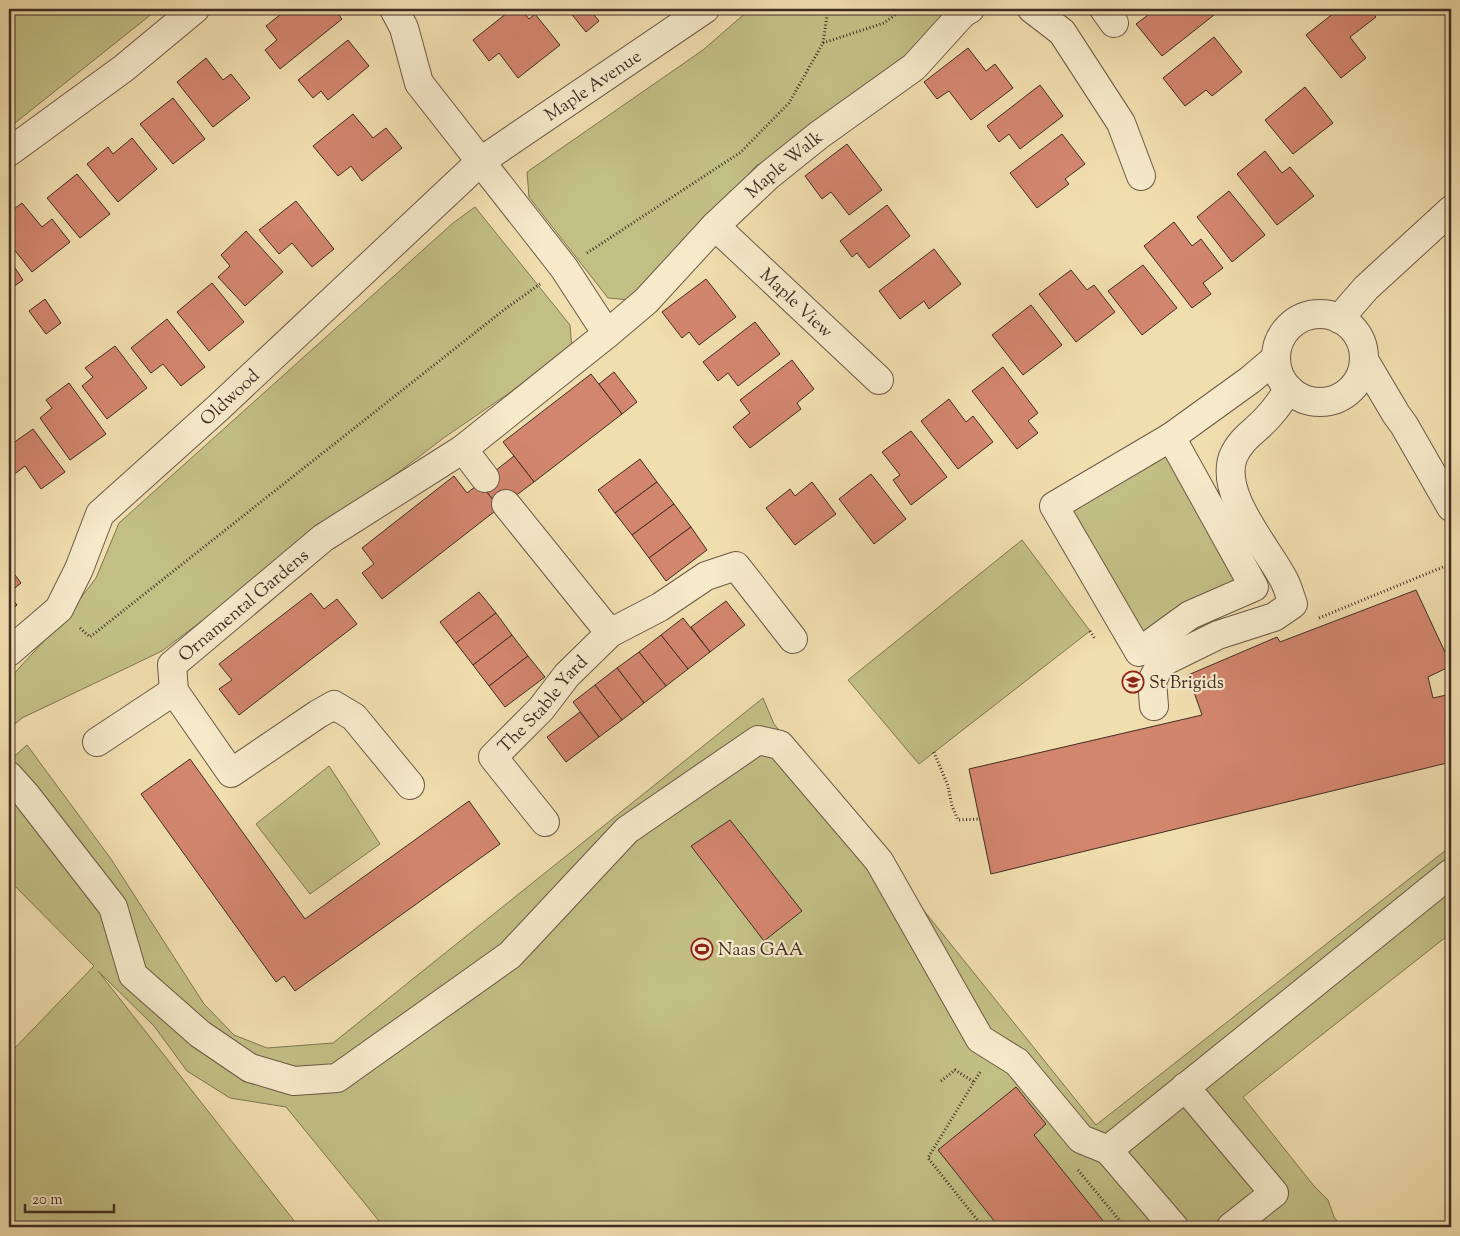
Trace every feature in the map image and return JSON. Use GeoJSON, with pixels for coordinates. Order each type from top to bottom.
{"type":"FeatureCollection","features":[{"type":"Feature","properties":{"kind":"street"},"geometry":{"type":"LineString","coordinates":[[9,152],[124,68],[195,9]]}},
{"type":"Feature","properties":{"kind":"street"},"geometry":{"type":"LineString","coordinates":[[394,9],[404,28],[419,83],[564,268],[607,334]]}},
{"type":"Feature","properties":{"kind":"street","name":"Maple Avenue"},"geometry":{"type":"LineString","coordinates":[[480,161],[705,9]]}},
{"type":"Feature","properties":{"kind":"street","name":"Maple Walk"},"geometry":{"type":"LineString","coordinates":[[607,334],[646,301],[715,226],[768,176],[819,135],[914,67],[963,13],[970,9]]}},
{"type":"Feature","properties":{"kind":"street"},"geometry":{"type":"LineString","coordinates":[[1032,9],[1062,32],[1116,114],[1121,122],[1141,176]]}},
{"type":"Feature","properties":{"kind":"street","name":"Oldwood"},"geometry":{"type":"LineString","coordinates":[[9,652],[59,610],[79,569],[100,514],[218,408],[480,161]]}},
{"type":"Feature","properties":{"kind":"street"},"geometry":{"type":"LineString","coordinates":[[1340,319],[1366,288],[1451,210]]}},
{"type":"Feature","properties":{"kind":"street","name":"Maple View"},"geometry":{"type":"LineString","coordinates":[[715,226],[879,380]]}},
{"type":"Feature","properties":{"kind":"street"},"geometry":{"type":"LineString","coordinates":[[1326,314],[1340,319],[1350,326],[1358,336],[1363,347],[1364,360],[1361,374],[1354,386],[1343,396],[1329,401],[1315,402],[1301,398],[1289,389],[1282,380],[1276,358],[1279,343],[1286,330],[1297,321],[1310,315],[1326,314]]}},
{"type":"Feature","properties":{"kind":"street","name":"Ornamental Gardens"},"geometry":{"type":"LineString","coordinates":[[174,691],[172,665],[323,538],[463,450],[607,334]]}},
{"type":"Feature","properties":{"kind":"street"},"geometry":{"type":"LineString","coordinates":[[1171,437],[1254,587],[1190,615],[1138,652],[1054,506],[1171,437],[1250,380],[1276,358]]}},
{"type":"Feature","properties":{"kind":"street"},"geometry":{"type":"LineString","coordinates":[[1364,360],[1451,507]]}},
{"type":"Feature","properties":{"kind":"street"},"geometry":{"type":"LineString","coordinates":[[1354,386],[1396,414]]}},
{"type":"Feature","properties":{"kind":"street"},"geometry":{"type":"LineString","coordinates":[[1154,706],[1152,680],[1162,663],[1218,635],[1274,617],[1293,604],[1286,582],[1251,528],[1231,486],[1233,458],[1245,436],[1267,418],[1289,389]]}},
{"type":"Feature","properties":{"kind":"street"},"geometry":{"type":"LineString","coordinates":[[463,450],[485,478]]}},
{"type":"Feature","properties":{"kind":"street"},"geometry":{"type":"LineString","coordinates":[[506,504],[610,633]]}},
{"type":"Feature","properties":{"kind":"street","name":"The Stable Yard"},"geometry":{"type":"LineString","coordinates":[[545,822],[493,756],[541,709],[567,675],[610,633],[660,607],[706,576],[736,566],[793,639]]}},
{"type":"Feature","properties":{"kind":"street"},"geometry":{"type":"LineString","coordinates":[[1190,615],[1203,630],[1211,635],[1218,635]]}},
{"type":"Feature","properties":{"kind":"street"},"geometry":{"type":"LineString","coordinates":[[97,742],[174,691],[231,774],[334,705],[354,717],[410,785]]}},
{"type":"Feature","properties":{"kind":"street"},"geometry":{"type":"LineString","coordinates":[[9,776],[26,795],[113,907],[133,975],[200,1034],[250,1068],[294,1081],[337,1078],[510,955],[627,830],[758,740],[780,745],[878,861],[980,1039],[1017,1062],[1081,1139],[1108,1150],[1174,1227]]}},
{"type":"Feature","properties":{"kind":"street"},"geometry":{"type":"LineString","coordinates":[[1108,1150],[1451,874]]}},
{"type":"Feature","properties":{"kind":"street"},"geometry":{"type":"LineString","coordinates":[[1185,1088],[1274,1193],[1231,1227]]}},
{"type":"Feature","properties":{"kind":"path"},"geometry":{"type":"LineString","coordinates":[[59,610],[90,637],[497,315],[564,268],[741,152],[789,103],[823,43],[828,9]]}},
{"type":"Feature","properties":{"kind":"path"},"geometry":{"type":"LineString","coordinates":[[823,43],[884,23],[903,9]]}},
{"type":"Feature","properties":{"kind":"path"},"geometry":{"type":"LineString","coordinates":[[934,752],[948,786],[952,806],[958,820],[980,819]]}},
{"type":"Feature","properties":{"kind":"path"},"geometry":{"type":"LineString","coordinates":[[984,1227],[928,1158],[994,1048]]}},
{"type":"Feature","properties":{"kind":"path"},"geometry":{"type":"LineString","coordinates":[[941,1081],[955,1070],[974,1082]]}},
{"type":"Feature","properties":{"kind":"path"},"geometry":{"type":"LineString","coordinates":[[1072,1163],[1125,1227]]}},
{"type":"Feature","properties":{"kind":"shaded area"},"geometry":{"type":"Polygon","coordinates":[[[9,9],[158,9],[15,123],[9,121],[9,9]]]}},
{"type":"Feature","properties":{"kind":"shaded area"},"geometry":{"type":"Polygon","coordinates":[[[750,9],[951,9],[904,62],[800,140],[756,166],[706,222],[629,300],[608,298],[529,197],[527,172],[703,50],[750,9]]]}},
{"type":"Feature","properties":{"kind":"shaded area"},"geometry":{"type":"Polygon","coordinates":[[[475,207],[570,325],[572,350],[445,437],[162,651],[22,718],[9,729],[9,679],[67,616],[96,578],[119,523],[453,223],[475,207]]]}},
{"type":"Feature","properties":{"kind":"shaded area"},"geometry":{"type":"Polygon","coordinates":[[[1178,432],[1266,592],[1133,665],[1045,505],[1178,432]]]}},
{"type":"Feature","properties":{"kind":"shaded area"},"geometry":{"type":"Polygon","coordinates":[[[1022,540],[1090,631],[919,764],[848,680],[1022,540]]]}},
{"type":"Feature","properties":{"kind":"shaded area","name":"Naas GAA"},"geometry":{"type":"Polygon","coordinates":[[[763,698],[774,724],[1096,1125],[1451,846],[1451,933],[1243,1097],[1314,1186],[1328,1200],[1334,1217],[1342,1227],[384,1227],[286,1107],[230,1098],[187,1071],[154,1026],[98,971],[299,1227],[9,1227],[9,1054],[94,966],[9,880],[9,761],[27,745],[111,859],[204,1004],[234,1035],[267,1048],[333,1043],[763,698]]]}},
{"type":"Feature","properties":{"kind":"shaded area"},"geometry":{"type":"Polygon","coordinates":[[[329,766],[380,844],[310,894],[256,824],[329,766]]]}},
{"type":"Feature","properties":{"kind":"building"},"geometry":{"type":"Polygon","coordinates":[[[287,9],[299,9],[302,13],[307,9],[334,9],[342,19],[280,69],[265,50],[277,40],[266,26],[287,9]]]}},
{"type":"Feature","properties":{"kind":"building"},"geometry":{"type":"Polygon","coordinates":[[[512,9],[521,9],[529,19],[535,14],[560,45],[518,78],[499,53],[489,61],[473,40],[512,9]]]}},
{"type":"Feature","properties":{"kind":"building"},"geometry":{"type":"Polygon","coordinates":[[[572,9],[589,9],[599,21],[586,32],[569,11],[572,9]]]}},
{"type":"Feature","properties":{"kind":"building"},"geometry":{"type":"Polygon","coordinates":[[[1156,9],[1209,9],[1214,15],[1162,56],[1136,24],[1156,9]]]}},
{"type":"Feature","properties":{"kind":"building"},"geometry":{"type":"Polygon","coordinates":[[[1339,9],[1369,9],[1376,17],[1350,37],[1366,58],[1341,78],[1306,35],[1339,9]]]}},
{"type":"Feature","properties":{"kind":"building"},"geometry":{"type":"Polygon","coordinates":[[[1214,37],[1242,72],[1212,96],[1206,90],[1185,106],[1163,78],[1214,37]]]}},
{"type":"Feature","properties":{"kind":"building"},"geometry":{"type":"Polygon","coordinates":[[[348,40],[369,66],[328,100],[321,91],[313,98],[298,80],[348,40]]]}},
{"type":"Feature","properties":{"kind":"building"},"geometry":{"type":"Polygon","coordinates":[[[968,48],[986,71],[995,64],[1013,88],[971,120],[949,91],[937,99],[924,82],[968,48]]]}},
{"type":"Feature","properties":{"kind":"building"},"geometry":{"type":"Polygon","coordinates":[[[206,58],[223,80],[231,74],[250,98],[213,127],[177,82],[206,58]]]}},
{"type":"Feature","properties":{"kind":"building"},"geometry":{"type":"Polygon","coordinates":[[[1040,85],[1063,116],[1020,149],[1009,134],[999,142],[987,126],[1040,85]]]}},
{"type":"Feature","properties":{"kind":"building"},"geometry":{"type":"Polygon","coordinates":[[[1305,87],[1333,123],[1293,154],[1265,120],[1305,87]]]}},
{"type":"Feature","properties":{"kind":"building"},"geometry":{"type":"Polygon","coordinates":[[[173,98],[205,139],[173,164],[140,124],[173,98]]]}},
{"type":"Feature","properties":{"kind":"building"},"geometry":{"type":"Polygon","coordinates":[[[353,114],[373,138],[386,128],[402,148],[362,181],[351,166],[338,176],[313,146],[353,114]]]}},
{"type":"Feature","properties":{"kind":"building"},"geometry":{"type":"Polygon","coordinates":[[[1062,134],[1085,164],[1065,179],[1069,184],[1037,208],[1010,173],[1062,134]]]}},
{"type":"Feature","properties":{"kind":"building"},"geometry":{"type":"Polygon","coordinates":[[[132,138],[157,169],[118,202],[87,164],[108,147],[113,154],[132,138]]]}},
{"type":"Feature","properties":{"kind":"building"},"geometry":{"type":"Polygon","coordinates":[[[847,144],[882,190],[849,215],[831,192],[822,199],[805,176],[847,144]]]}},
{"type":"Feature","properties":{"kind":"building"},"geometry":{"type":"Polygon","coordinates":[[[1265,151],[1282,173],[1290,167],[1314,196],[1277,225],[1237,174],[1265,151]]]}},
{"type":"Feature","properties":{"kind":"building"},"geometry":{"type":"Polygon","coordinates":[[[77,174],[110,214],[80,238],[47,198],[77,174]]]}},
{"type":"Feature","properties":{"kind":"building"},"geometry":{"type":"Polygon","coordinates":[[[1229,191],[1265,235],[1232,262],[1197,217],[1229,191]]]}},
{"type":"Feature","properties":{"kind":"building"},"geometry":{"type":"Polygon","coordinates":[[[296,201],[334,249],[312,267],[292,243],[279,254],[259,230],[296,201]]]}},
{"type":"Feature","properties":{"kind":"building"},"geometry":{"type":"Polygon","coordinates":[[[22,203],[42,227],[52,219],[70,242],[32,272],[9,243],[9,213],[22,203]]]}},
{"type":"Feature","properties":{"kind":"building"},"geometry":{"type":"Polygon","coordinates":[[[887,205],[910,236],[869,268],[857,253],[852,257],[840,241],[887,205]]]}},
{"type":"Feature","properties":{"kind":"building"},"geometry":{"type":"Polygon","coordinates":[[[1174,222],[1192,246],[1201,239],[1223,268],[1203,283],[1211,294],[1192,308],[1144,246],[1174,222]]]}},
{"type":"Feature","properties":{"kind":"building"},"geometry":{"type":"Polygon","coordinates":[[[246,231],[283,272],[245,306],[218,277],[230,266],[221,255],[246,231]]]}},
{"type":"Feature","properties":{"kind":"building"},"geometry":{"type":"Polygon","coordinates":[[[934,249],[961,284],[929,309],[924,301],[900,319],[879,291],[934,249]]]}},
{"type":"Feature","properties":{"kind":"building"},"geometry":{"type":"Polygon","coordinates":[[[9,259],[23,280],[9,290],[9,259]]]}},
{"type":"Feature","properties":{"kind":"building"},"geometry":{"type":"Polygon","coordinates":[[[1143,265],[1177,308],[1142,335],[1108,291],[1143,265]]]}},
{"type":"Feature","properties":{"kind":"building"},"geometry":{"type":"Polygon","coordinates":[[[1071,270],[1087,290],[1094,285],[1115,312],[1076,342],[1039,294],[1071,270]]]}},
{"type":"Feature","properties":{"kind":"building"},"geometry":{"type":"Polygon","coordinates":[[[706,279],[736,317],[699,345],[689,332],[682,338],[662,312],[706,279]]]}},
{"type":"Feature","properties":{"kind":"building"},"geometry":{"type":"Polygon","coordinates":[[[212,283],[244,322],[209,351],[177,312],[212,283]]]}},
{"type":"Feature","properties":{"kind":"building"},"geometry":{"type":"Polygon","coordinates":[[[45,299],[61,323],[46,334],[29,311],[45,299]]]}},
{"type":"Feature","properties":{"kind":"building"},"geometry":{"type":"Polygon","coordinates":[[[1031,305],[1062,345],[1023,375],[992,335],[1031,305]]]}},
{"type":"Feature","properties":{"kind":"building"},"geometry":{"type":"Polygon","coordinates":[[[167,319],[205,367],[181,386],[163,364],[151,373],[131,348],[167,319]]]}},
{"type":"Feature","properties":{"kind":"building"},"geometry":{"type":"Polygon","coordinates":[[[755,322],[780,354],[738,386],[728,373],[718,381],[703,362],[755,322]]]}},
{"type":"Feature","properties":{"kind":"building"},"geometry":{"type":"Polygon","coordinates":[[[115,346],[147,388],[107,419],[82,386],[93,377],[85,368],[115,346]]]}},
{"type":"Feature","properties":{"kind":"building"},"geometry":{"type":"Polygon","coordinates":[[[792,360],[814,389],[797,403],[801,409],[750,448],[733,427],[750,413],[740,400],[792,360]]]}},
{"type":"Feature","properties":{"kind":"building"},"geometry":{"type":"Polygon","coordinates":[[[1003,367],[1038,413],[1028,421],[1038,433],[1017,449],[972,391],[1003,367]]]}},
{"type":"Feature","properties":{"kind":"building"},"geometry":{"type":"Polygon","coordinates":[[[614,372],[637,402],[622,414],[599,384],[614,372]]]}},
{"type":"Feature","properties":{"kind":"building"},"geometry":{"type":"Polygon","coordinates":[[[591,374],[622,414],[534,482],[503,442],[591,374]]]}},
{"type":"Feature","properties":{"kind":"building"},"geometry":{"type":"Polygon","coordinates":[[[69,383],[106,434],[70,460],[40,418],[52,408],[46,400],[69,383]]]}},
{"type":"Feature","properties":{"kind":"building"},"geometry":{"type":"Polygon","coordinates":[[[949,399],[966,422],[973,416],[993,442],[958,469],[921,421],[949,399]]]}},
{"type":"Feature","properties":{"kind":"building"},"geometry":{"type":"Polygon","coordinates":[[[33,429],[65,472],[41,489],[25,466],[12,476],[9,472],[9,446],[33,429]]]}},
{"type":"Feature","properties":{"kind":"building"},"geometry":{"type":"Polygon","coordinates":[[[911,431],[947,477],[911,505],[893,480],[900,475],[882,452],[911,431]]]}},
{"type":"Feature","properties":{"kind":"building"},"geometry":{"type":"Polygon","coordinates":[[[514,456],[534,482],[499,508],[480,483],[514,456]]]}},
{"type":"Feature","properties":{"kind":"building"},"geometry":{"type":"Polygon","coordinates":[[[640,459],[657,482],[615,513],[598,490],[640,459]]]}},
{"type":"Feature","properties":{"kind":"building"},"geometry":{"type":"Polygon","coordinates":[[[871,474],[906,519],[874,544],[839,499],[871,474]]]}},
{"type":"Feature","properties":{"kind":"building"},"geometry":{"type":"Polygon","coordinates":[[[454,476],[467,493],[480,483],[499,508],[382,599],[362,573],[374,564],[362,548],[454,476]]]}},
{"type":"Feature","properties":{"kind":"building"},"geometry":{"type":"Polygon","coordinates":[[[657,482],[674,504],[632,535],[615,513],[657,482]]]}},
{"type":"Feature","properties":{"kind":"building"},"geometry":{"type":"Polygon","coordinates":[[[812,482],[836,514],[795,545],[766,508],[790,489],[795,496],[812,482]]]}},
{"type":"Feature","properties":{"kind":"building"},"geometry":{"type":"Polygon","coordinates":[[[674,504],[691,527],[649,558],[632,535],[674,504]]]}},
{"type":"Feature","properties":{"kind":"building"},"geometry":{"type":"Polygon","coordinates":[[[691,527],[707,550],[666,581],[649,558],[691,527]]]}},
{"type":"Feature","properties":{"kind":"building"},"geometry":{"type":"Polygon","coordinates":[[[9,567],[21,583],[9,593],[9,567]]]}},
{"type":"Feature","properties":{"kind":"building"},"geometry":{"type":"Polygon","coordinates":[[[1416,590],[1451,665],[1428,677],[1433,698],[1451,694],[1451,762],[991,874],[969,769],[1202,715],[1188,675],[1277,637],[1280,642],[1416,590]]]}},
{"type":"Feature","properties":{"kind":"building"},"geometry":{"type":"Polygon","coordinates":[[[479,592],[496,613],[456,643],[440,622],[479,592]]]}},
{"type":"Feature","properties":{"kind":"building"},"geometry":{"type":"Polygon","coordinates":[[[311,593],[324,609],[337,599],[357,624],[239,715],[219,689],[232,680],[219,664],[311,593]]]}},
{"type":"Feature","properties":{"kind":"building"},"geometry":{"type":"Polygon","coordinates":[[[9,595],[17,605],[9,612],[9,595]]]}},
{"type":"Feature","properties":{"kind":"building"},"geometry":{"type":"Polygon","coordinates":[[[726,601],[745,625],[710,652],[691,627],[726,601]]]}},
{"type":"Feature","properties":{"kind":"building"},"geometry":{"type":"Polygon","coordinates":[[[496,613],[512,635],[473,665],[456,643],[496,613]]]}},
{"type":"Feature","properties":{"kind":"building"},"geometry":{"type":"Polygon","coordinates":[[[683,618],[710,652],[688,669],[661,635],[683,618]]]}},
{"type":"Feature","properties":{"kind":"building"},"geometry":{"type":"Polygon","coordinates":[[[512,635],[528,656],[489,686],[473,665],[512,635]]]}},
{"type":"Feature","properties":{"kind":"building"},"geometry":{"type":"Polygon","coordinates":[[[661,635],[688,669],[666,686],[639,652],[661,635]]]}},
{"type":"Feature","properties":{"kind":"building"},"geometry":{"type":"Polygon","coordinates":[[[639,652],[666,686],[644,703],[617,668],[639,652]]]}},
{"type":"Feature","properties":{"kind":"building"},"geometry":{"type":"Polygon","coordinates":[[[528,656],[545,677],[505,707],[489,686],[528,656]]]}},
{"type":"Feature","properties":{"kind":"building"},"geometry":{"type":"Polygon","coordinates":[[[617,668],[644,703],[622,720],[595,685],[617,668]]]}},
{"type":"Feature","properties":{"kind":"building"},"geometry":{"type":"Polygon","coordinates":[[[595,685],[622,720],[599,737],[573,702],[595,685]]]}},
{"type":"Feature","properties":{"kind":"building"},"geometry":{"type":"Polygon","coordinates":[[[580,712],[599,737],[566,762],[547,737],[580,712]]]}},
{"type":"Feature","properties":{"kind":"building"},"geometry":{"type":"Polygon","coordinates":[[[190,759],[305,919],[469,801],[500,844],[295,991],[284,976],[276,982],[141,794],[190,759]]]}},
{"type":"Feature","properties":{"kind":"building"},"geometry":{"type":"Polygon","coordinates":[[[730,820],[802,911],[764,941],[691,846],[730,820]]]}},
{"type":"Feature","properties":{"kind":"building"},"geometry":{"type":"Polygon","coordinates":[[[1016,1087],[1046,1124],[1034,1135],[1108,1227],[999,1227],[938,1150],[1016,1087]]]}},
{"type":"Feature","properties":{"kind":"place","name":"St Brigids"},"geometry":{"type":"Point","coordinates":[1133,682]}},
{"type":"Feature","properties":{"kind":"place","name":"Naas GAA"},"geometry":{"type":"Point","coordinates":[702,949]}}]}
